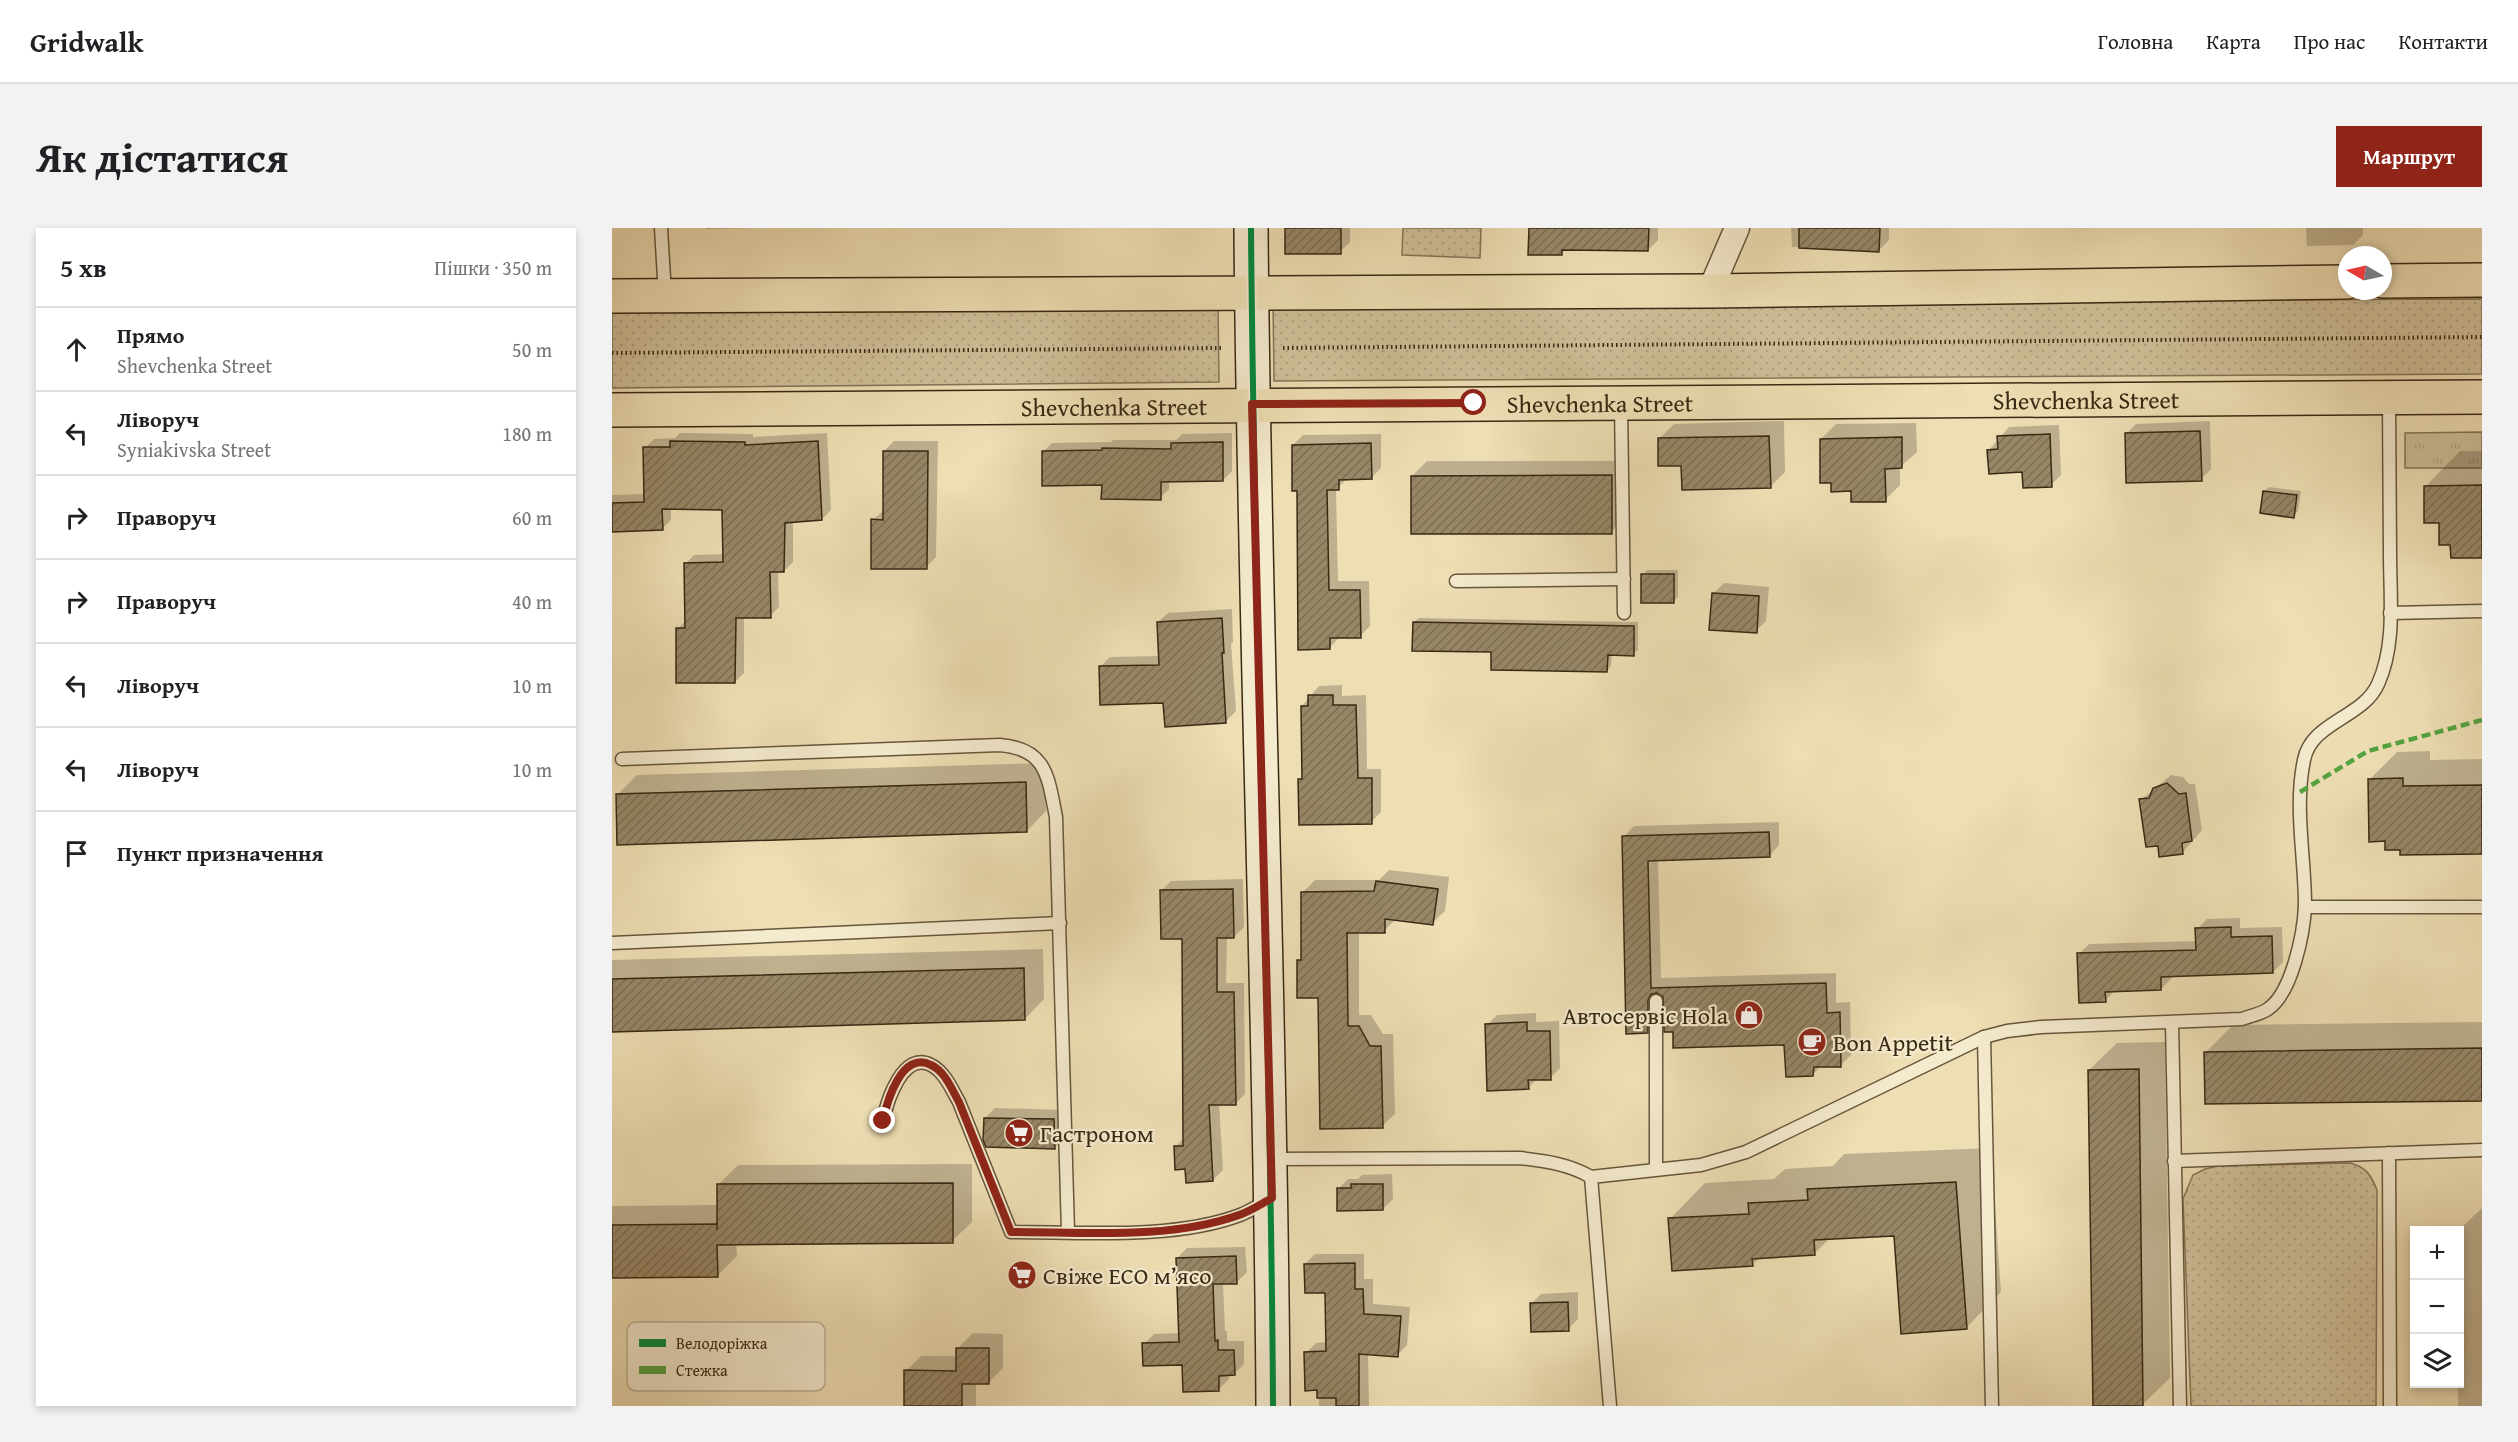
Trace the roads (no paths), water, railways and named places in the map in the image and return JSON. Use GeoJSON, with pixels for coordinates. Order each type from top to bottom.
{"type":"FeatureCollection","features":[{"type":"Feature","properties":{"kind":"main road"},"geometry":{"type":"LineString","coordinates":[[2392,281],[2482,280]]}},
{"type":"Feature","properties":{"kind":"main road"},"geometry":{"type":"LineString","coordinates":[[612,296],[1710,291],[2338,282]]}},
{"type":"Feature","properties":{"kind":"main road","name":"Shevchenka Street"},"geometry":{"type":"LineString","coordinates":[[612,410],[2482,397]]}},
{"type":"Feature","properties":{"kind":"street"},"geometry":{"type":"LineString","coordinates":[[1251,228],[1252,404],[1272,1159],[1273,1406]]}},
{"type":"Feature","properties":{"kind":"street"},"geometry":{"type":"LineString","coordinates":[[1710,291],[1737,228]]}},
{"type":"Feature","properties":{"kind":"lane"},"geometry":{"type":"LineString","coordinates":[[661,228],[665,296]]}},
{"type":"Feature","properties":{"kind":"lane"},"geometry":{"type":"LineString","coordinates":[[1272,1159],[1520,1158],[1550,1161],[1579,1170],[1591,1178],[1701,1164],[1746,1152],[1984,1037],[2041,1027],[2242,1019],[2268,1009],[2286,989],[2294,965],[2305,907],[2300,782],[2304,756],[2316,736],[2360,706],[2377,688],[2386,665],[2390,613],[2389,398]]}},
{"type":"Feature","properties":{"kind":"lane"},"geometry":{"type":"LineString","coordinates":[[1621,402],[1624,614]]}},
{"type":"Feature","properties":{"kind":"lane"},"geometry":{"type":"LineString","coordinates":[[1456,581],[1624,579]]}},
{"type":"Feature","properties":{"kind":"lane"},"geometry":{"type":"LineString","coordinates":[[2390,613],[2482,611]]}},
{"type":"Feature","properties":{"kind":"lane"},"geometry":{"type":"LineString","coordinates":[[622,759],[1000,745],[1016,746],[1029,751],[1035,757],[1049,780],[1056,817],[1068,1232]]}},
{"type":"Feature","properties":{"kind":"lane"},"geometry":{"type":"LineString","coordinates":[[2305,907],[2482,907]]}},
{"type":"Feature","properties":{"kind":"lane"},"geometry":{"type":"LineString","coordinates":[[612,943],[1060,923]]}},
{"type":"Feature","properties":{"kind":"lane"},"geometry":{"type":"LineString","coordinates":[[1656,1001],[1656,1169]]}},
{"type":"Feature","properties":{"kind":"lane"},"geometry":{"type":"LineString","coordinates":[[2172,1023],[2180,1406]]}},
{"type":"Feature","properties":{"kind":"lane"},"geometry":{"type":"LineString","coordinates":[[1984,1037],[1992,1406]]}},
{"type":"Feature","properties":{"kind":"lane"},"geometry":{"type":"LineString","coordinates":[[883,1121],[887,1100],[905,1069],[915,1064],[930,1064],[948,1082],[959,1102],[1011,1232],[1168,1231],[1241,1215],[1272,1198]]}},
{"type":"Feature","properties":{"kind":"lane"},"geometry":{"type":"LineString","coordinates":[[2174,1161],[2482,1150]]}},
{"type":"Feature","properties":{"kind":"lane"},"geometry":{"type":"LineString","coordinates":[[2389,1153],[2390,1406]]}},
{"type":"Feature","properties":{"kind":"lane"},"geometry":{"type":"LineString","coordinates":[[1591,1178],[1610,1406]]}},
{"type":"Feature","properties":{"kind":"place","name":"Автосервіс Hola"},"geometry":{"type":"Point","coordinates":[1749,1015]}},
{"type":"Feature","properties":{"kind":"place","name":"Bon Appetit"},"geometry":{"type":"Point","coordinates":[1812,1042]}},
{"type":"Feature","properties":{"kind":"place","name":"Гастроном"},"geometry":{"type":"Point","coordinates":[1019,1133]}},
{"type":"Feature","properties":{"kind":"place","name":"Свіже ECO м’ясо"},"geometry":{"type":"Point","coordinates":[1022,1275]}}]}
